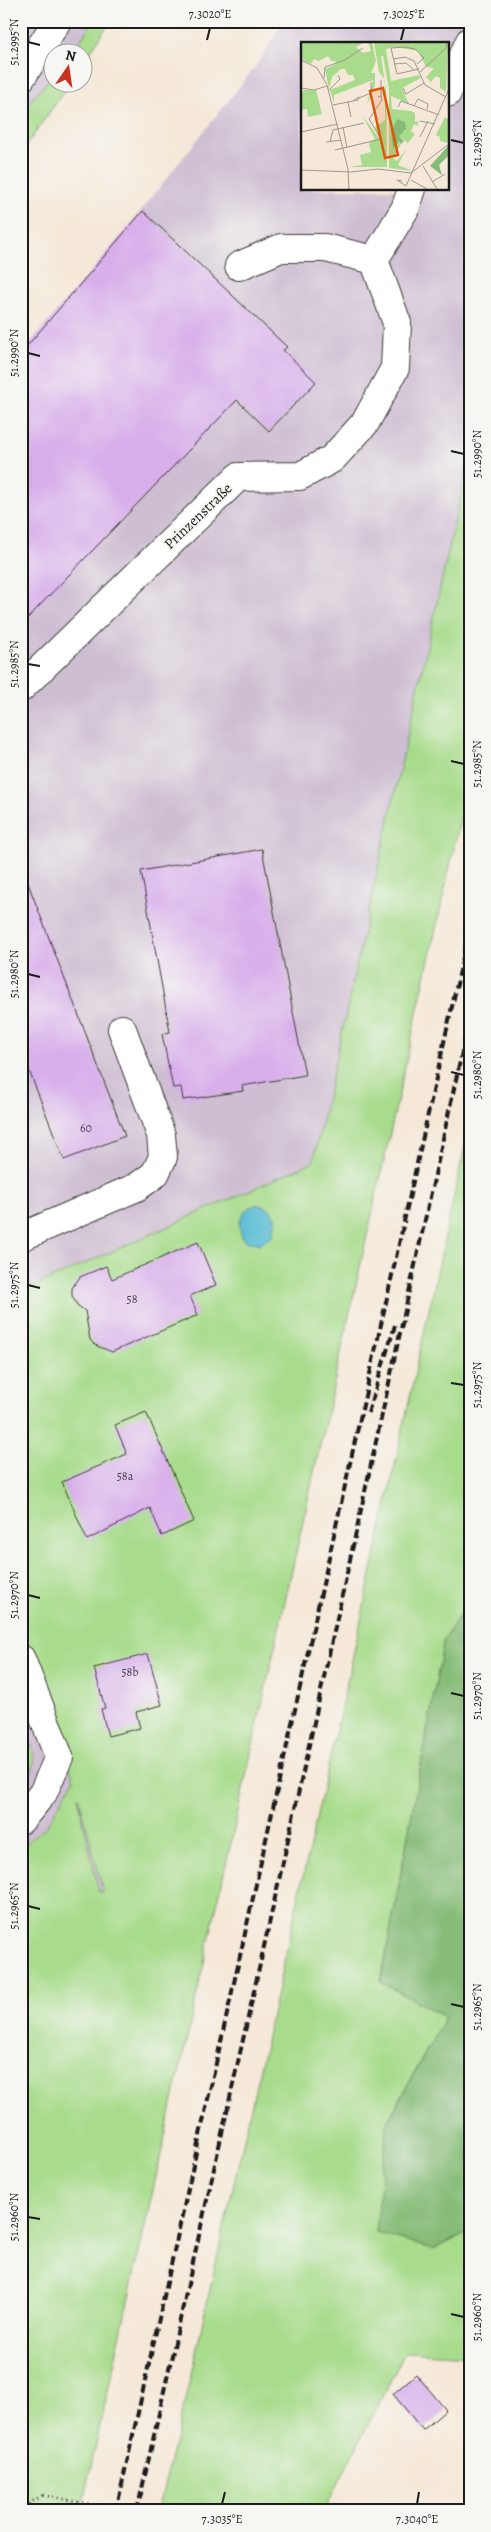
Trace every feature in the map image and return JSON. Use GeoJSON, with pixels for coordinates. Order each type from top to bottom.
{"type":"FeatureCollection","features":[{"type":"Feature","properties":{"kind":"lane"},"geometry":{"type":"LineString","coordinates":[[21,78],[57,21]]}},
{"type":"Feature","properties":{"kind":"lane"},"geometry":{"type":"LineString","coordinates":[[448,91],[470,41]]}},
{"type":"Feature","properties":{"kind":"lane"},"geometry":{"type":"LineString","coordinates":[[239,266],[281,248],[325,248],[374,260],[405,209],[412,190]]}},
{"type":"Feature","properties":{"kind":"lane","name":"Prinzenstraße"},"geometry":{"type":"LineString","coordinates":[[21,688],[238,477],[300,476],[332,460],[365,423],[395,368],[397,324],[374,260]]}},
{"type":"Feature","properties":{"kind":"lane"},"geometry":{"type":"LineString","coordinates":[[21,1237],[137,1187],[155,1174],[164,1157],[161,1136],[122,1030]]}},
{"type":"Feature","properties":{"kind":"lane"},"geometry":{"type":"LineString","coordinates":[[21,1659],[59,1757],[43,1793],[21,1820]]}},
{"type":"Feature","properties":{"kind":"path"},"geometry":{"type":"LineString","coordinates":[[21,2510],[43,2495],[123,2511]]}},
{"type":"Feature","properties":{"kind":"shaded area"},"geometry":{"type":"Polygon","coordinates":[[[21,21],[93,21],[79,42],[42,42],[42,88],[21,112],[21,21]]]}},
{"type":"Feature","properties":{"kind":"shaded area"},"geometry":{"type":"Polygon","coordinates":[[[284,21],[470,21],[470,453],[313,1162],[104,1892],[99,1892],[73,1780],[46,1827],[21,1847],[21,362],[259,62],[284,21]]]}},
{"type":"Feature","properties":{"kind":"green space"},"geometry":{"type":"Polygon","coordinates":[[[93,21],[110,21],[92,50],[92,42],[79,42],[93,21]]]}},
{"type":"Feature","properties":{"kind":"green space"},"geometry":{"type":"Polygon","coordinates":[[[42,88],[42,92],[64,92],[21,153],[21,112],[42,88]]]}},
{"type":"Feature","properties":{"kind":"green space"},"geometry":{"type":"Polygon","coordinates":[[[470,453],[470,777],[81,2511],[21,2511],[21,1847],[46,1827],[74,1779],[21,1644],[21,1292],[313,1162],[470,453]],[[79,1797],[99,1892],[103,1892],[79,1797]]]}},
{"type":"Feature","properties":{"kind":"green space"},"geometry":{"type":"Polygon","coordinates":[[[470,1123],[470,1599],[444,1639],[381,1982],[445,2017],[387,2123],[433,2249],[470,2232],[470,2356],[405,2352],[324,2511],[158,2511],[188,2387],[361,1620],[470,1123]]]}},
{"type":"Feature","properties":{"kind":"green space"},"geometry":{"type":"Polygon","coordinates":[[[470,1600],[470,2232],[433,2249],[376,2232],[387,2123],[445,2017],[381,1982],[444,1639],[470,1600]]]}},
{"type":"Feature","properties":{"kind":"green space"},"geometry":{"type":"Polygon","coordinates":[[[26,1730],[34,1754],[34,1761],[31,1775],[21,1791],[21,1732],[26,1730]]]}},
{"type":"Feature","properties":{"kind":"water"},"geometry":{"type":"Polygon","coordinates":[[[257,1204],[270,1209],[276,1219],[273,1235],[261,1244],[244,1241],[240,1230],[243,1214],[246,1210],[257,1204]]]}},
{"type":"Feature","properties":{"kind":"building"},"geometry":{"type":"Polygon","coordinates":[[[143,211],[287,347],[283,350],[316,382],[269,431],[237,400],[21,625],[21,353],[143,211]]]}},
{"type":"Feature","properties":{"kind":"building"},"geometry":{"type":"Polygon","coordinates":[[[262,849],[305,1075],[242,1086],[243,1091],[183,1100],[181,1087],[173,1088],[162,1034],[170,1032],[141,871],[262,849]]]}},
{"type":"Feature","properties":{"kind":"building"},"geometry":{"type":"Polygon","coordinates":[[[24,873],[125,1136],[64,1160],[21,1050],[21,874],[24,873]]]}},
{"type":"Feature","properties":{"kind":"building"},"geometry":{"type":"Polygon","coordinates":[[[198,1242],[216,1285],[190,1296],[198,1315],[112,1352],[95,1345],[90,1340],[85,1311],[77,1305],[72,1296],[72,1288],[80,1277],[106,1266],[112,1279],[198,1242]]]}},
{"type":"Feature","properties":{"kind":"building"},"geometry":{"type":"Polygon","coordinates":[[[146,1412],[194,1521],[162,1536],[150,1508],[87,1540],[62,1482],[127,1454],[115,1425],[146,1412]]]}},
{"type":"Feature","properties":{"kind":"building"},"geometry":{"type":"Polygon","coordinates":[[[148,1654],[162,1705],[136,1712],[140,1728],[108,1736],[101,1709],[105,1708],[94,1668],[148,1654]]]}},
{"type":"Feature","properties":{"kind":"building"},"geometry":{"type":"Polygon","coordinates":[[[416,2374],[446,2410],[423,2430],[393,2394],[416,2374]]]}},
{"type":"Feature","properties":{"kind":"railway"},"geometry":{"type":"LineString","coordinates":[[116,2511],[470,926]]}},
{"type":"Feature","properties":{"kind":"railway"},"geometry":{"type":"LineString","coordinates":[[137,2511],[470,1016]]}},
{"type":"Feature","properties":{"kind":"railway"},"geometry":{"type":"LineString","coordinates":[[368,1413],[396,1322]]}}]}
